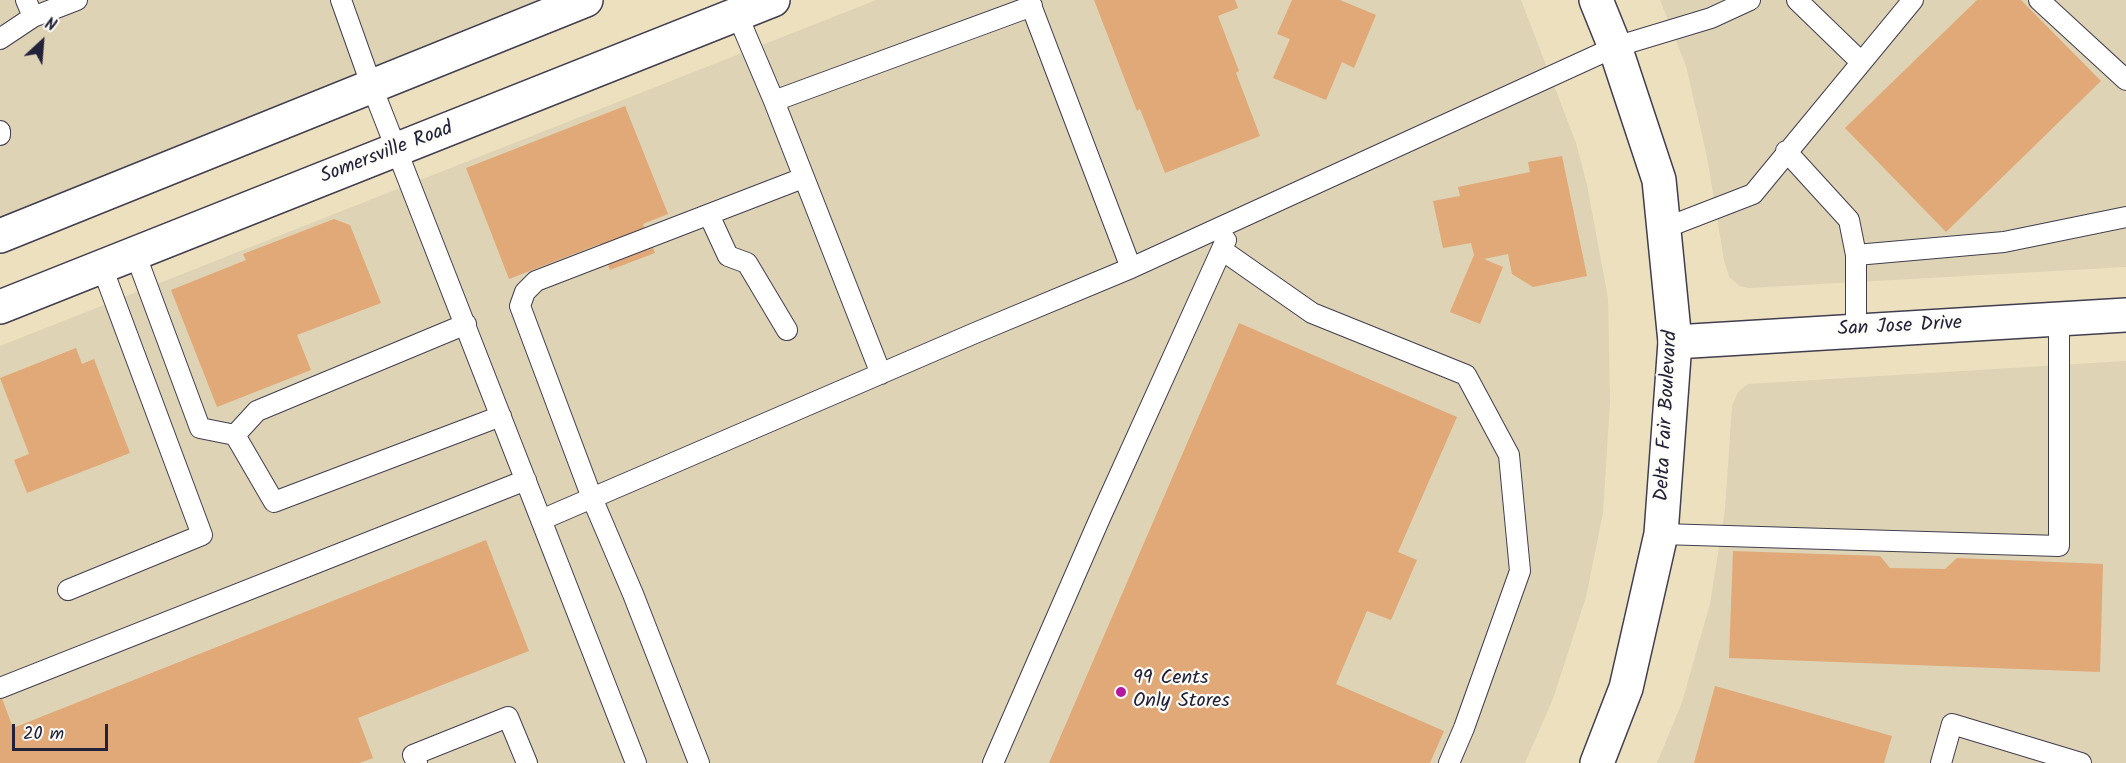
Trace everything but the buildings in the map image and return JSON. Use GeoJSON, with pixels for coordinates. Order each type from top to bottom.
{"type":"FeatureCollection","features":[{"type":"Feature","properties":{"kind":"main road"},"geometry":{"type":"LineString","coordinates":[[0,236],[586,0]]}},
{"type":"Feature","properties":{"kind":"main road","name":"Somersville Road"},"geometry":{"type":"LineString","coordinates":[[0,307],[773,0]]}},
{"type":"Feature","properties":{"kind":"main road","name":"Delta Fair Boulevard"},"geometry":{"type":"LineString","coordinates":[[1596,0],[1615,47],[1659,180],[1675,342],[1661,534],[1626,688],[1597,763]]}},
{"type":"Feature","properties":{"kind":"main road","name":"San Jose Drive"},"geometry":{"type":"LineString","coordinates":[[1675,342],[2126,315]]}},
{"type":"Feature","properties":{"kind":"lane"},"geometry":{"type":"LineString","coordinates":[[0,39],[30,9],[77,0]]}},
{"type":"Feature","properties":{"kind":"lane"},"geometry":{"type":"LineString","coordinates":[[341,0],[372,87],[636,763]]}},
{"type":"Feature","properties":{"kind":"lane"},"geometry":{"type":"LineString","coordinates":[[542,520],[1131,268],[1615,47],[1711,18],[1750,0]]}},
{"type":"Feature","properties":{"kind":"lane"},"geometry":{"type":"LineString","coordinates":[[1797,0],[1860,62]]}},
{"type":"Feature","properties":{"kind":"lane"},"geometry":{"type":"LineString","coordinates":[[1665,228],[1753,194],[1786,151],[1913,0]]}},
{"type":"Feature","properties":{"kind":"lane"},"geometry":{"type":"LineString","coordinates":[[2039,0],[2126,80]]}},
{"type":"Feature","properties":{"kind":"lane"},"geometry":{"type":"LineString","coordinates":[[774,101],[1030,3],[1131,268]]}},
{"type":"Feature","properties":{"kind":"lane"},"geometry":{"type":"LineString","coordinates":[[737,15],[774,101],[881,374]]}},
{"type":"Feature","properties":{"kind":"lane"},"geometry":{"type":"LineString","coordinates":[[1786,151],[1849,220],[1856,255],[1856,330]]}},
{"type":"Feature","properties":{"kind":"lane"},"geometry":{"type":"LineString","coordinates":[[699,763],[633,594],[592,498],[520,306],[525,292],[536,281],[803,178]]}},
{"type":"Feature","properties":{"kind":"lane"},"geometry":{"type":"LineString","coordinates":[[709,215],[728,256],[747,263],[787,330]]}},
{"type":"Feature","properties":{"kind":"lane"},"geometry":{"type":"LineString","coordinates":[[1856,255],[2004,242],[2126,217]]}},
{"type":"Feature","properties":{"kind":"lane"},"geometry":{"type":"LineString","coordinates":[[993,763],[1232,223]]}},
{"type":"Feature","properties":{"kind":"lane"},"geometry":{"type":"LineString","coordinates":[[1222,250],[1312,313],[1466,375],[1509,455],[1520,571],[1464,728],[1449,763]]}},
{"type":"Feature","properties":{"kind":"lane"},"geometry":{"type":"LineString","coordinates":[[135,253],[200,428],[235,435],[274,502],[501,416]]}},
{"type":"Feature","properties":{"kind":"lane"},"geometry":{"type":"LineString","coordinates":[[68,590],[202,535],[102,267]]}},
{"type":"Feature","properties":{"kind":"lane"},"geometry":{"type":"LineString","coordinates":[[1661,534],[2060,546],[2059,319]]}},
{"type":"Feature","properties":{"kind":"lane"},"geometry":{"type":"LineString","coordinates":[[235,435],[257,411],[466,324]]}},
{"type":"Feature","properties":{"kind":"lane"},"geometry":{"type":"LineString","coordinates":[[0,688],[526,480]]}},
{"type":"Feature","properties":{"kind":"lane"},"geometry":{"type":"LineString","coordinates":[[417,763],[413,755],[508,717],[527,763]]}},
{"type":"Feature","properties":{"kind":"lane"},"geometry":{"type":"LineString","coordinates":[[1941,763],[1952,724],[2081,763]]}},
{"type":"Feature","properties":{"kind":"shaded area"},"geometry":{"type":"Polygon","coordinates":[[[0,0],[586,0],[0,236],[0,0]]]}},
{"type":"Feature","properties":{"kind":"shaded area"},"geometry":{"type":"Polygon","coordinates":[[[876,0],[1521,0],[1576,143],[1587,185],[1608,298],[1610,402],[1603,513],[1586,597],[1553,699],[1525,763],[0,763],[0,346],[876,0]]]}},
{"type":"Feature","properties":{"kind":"shaded area"},"geometry":{"type":"Polygon","coordinates":[[[1660,0],[2126,0],[2126,267],[1749,288],[1740,286],[1729,277],[1724,260],[1707,157],[1686,66],[1660,0]]]}},
{"type":"Feature","properties":{"kind":"shaded area"},"geometry":{"type":"Polygon","coordinates":[[[2126,361],[2126,763],[1657,763],[1682,702],[1710,604],[1725,509],[1732,406],[1738,392],[1748,384],[2126,361]]]}},
{"type":"Feature","properties":{"kind":"place","name":"99 Cents Only Stores"},"geometry":{"type":"Point","coordinates":[1121,692]}}]}
